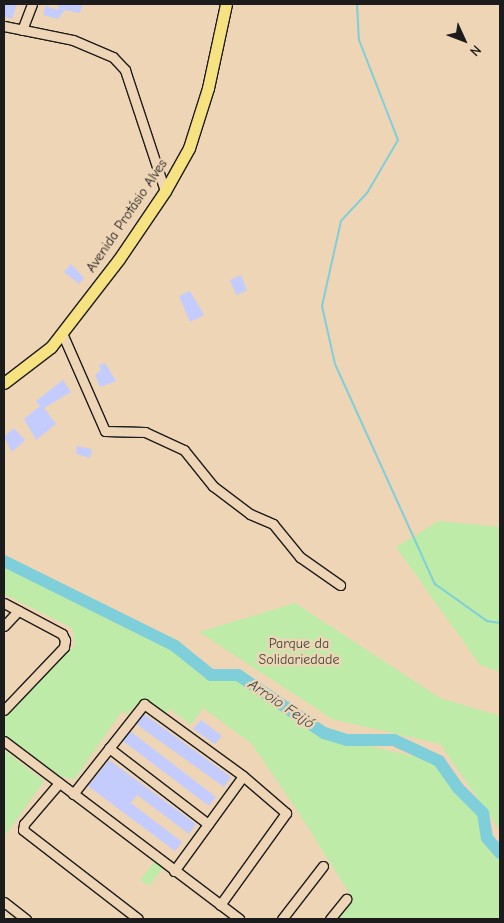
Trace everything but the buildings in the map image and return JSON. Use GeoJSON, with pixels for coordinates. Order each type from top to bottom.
{"type":"FeatureCollection","features":[{"type":"Feature","properties":{"kind":"main road","name":"Avenida Protásio Alves"},"geometry":{"type":"LineString","coordinates":[[4,383],[51,347],[165,191],[189,148],[208,88],[226,4]]}},
{"type":"Feature","properties":{"kind":"street"},"geometry":{"type":"LineString","coordinates":[[22,30],[32,4]]}},
{"type":"Feature","properties":{"kind":"street"},"geometry":{"type":"LineString","coordinates":[[4,26],[94,47],[125,70],[165,191]]}},
{"type":"Feature","properties":{"kind":"street"},"geometry":{"type":"LineString","coordinates":[[62,333],[105,431],[145,432],[184,450],[213,486],[250,514],[273,524],[306,562],[340,585]]}},
{"type":"Feature","properties":{"kind":"street"},"geometry":{"type":"LineString","coordinates":[[51,347],[69,352]]}},
{"type":"Feature","properties":{"kind":"street"},"geometry":{"type":"LineString","coordinates":[[4,603],[62,634],[65,640],[64,647],[4,710]]}},
{"type":"Feature","properties":{"kind":"street"},"geometry":{"type":"LineString","coordinates":[[4,626],[18,611]]}},
{"type":"Feature","properties":{"kind":"street"},"geometry":{"type":"LineString","coordinates":[[73,794],[144,704],[243,776],[286,813],[220,905]]}},
{"type":"Feature","properties":{"kind":"street"},"geometry":{"type":"LineString","coordinates":[[4,741],[239,919]]}},
{"type":"Feature","properties":{"kind":"street"},"geometry":{"type":"LineString","coordinates":[[109,748],[208,824]]}},
{"type":"Feature","properties":{"kind":"street"},"geometry":{"type":"LineString","coordinates":[[174,871],[243,776]]}},
{"type":"Feature","properties":{"kind":"street"},"geometry":{"type":"LineString","coordinates":[[59,783],[24,824],[23,830],[138,919]]}},
{"type":"Feature","properties":{"kind":"street"},"geometry":{"type":"LineString","coordinates":[[282,919],[323,866]]}},
{"type":"Feature","properties":{"kind":"street"},"geometry":{"type":"LineString","coordinates":[[330,919],[346,899]]}},
{"type":"Feature","properties":{"kind":"street"},"geometry":{"type":"LineString","coordinates":[[4,902],[26,919]]}},
{"type":"Feature","properties":{"kind":"green space"},"geometry":{"type":"Polygon","coordinates":[[[439,521],[500,527],[500,672],[480,665],[396,547],[439,521]]]}},
{"type":"Feature","properties":{"kind":"green space"},"geometry":{"type":"Polygon","coordinates":[[[4,564],[172,647],[209,677],[237,678],[321,735],[438,762],[455,789],[479,813],[484,838],[500,855],[500,919],[338,919],[353,899],[295,807],[251,743],[203,708],[191,725],[170,709],[166,713],[140,701],[127,714],[122,711],[74,780],[60,776],[4,734],[4,718],[75,645],[72,628],[4,594],[4,564]]]}},
{"type":"Feature","properties":{"kind":"green space","name":"Parque da Solidariedade"},"geometry":{"type":"Polygon","coordinates":[[[295,603],[440,698],[500,716],[500,830],[440,744],[332,719],[199,632],[295,603]]]}},
{"type":"Feature","properties":{"kind":"green space"},"geometry":{"type":"Polygon","coordinates":[[[4,750],[44,781],[4,837],[4,750]]]}},
{"type":"Feature","properties":{"kind":"green space"},"geometry":{"type":"Polygon","coordinates":[[[155,861],[163,868],[149,886],[140,880],[155,861]]]}},
{"type":"Feature","properties":{"kind":"waterway"},"geometry":{"type":"LineString","coordinates":[[357,4],[359,40],[398,140],[367,193],[341,221],[322,306],[335,364],[435,584],[487,621],[500,623]]}},
{"type":"Feature","properties":{"kind":"waterway","name":"Arroio Feijó"},"geometry":{"type":"LineString","coordinates":[[4,561],[175,646],[211,675],[238,675],[324,733],[347,740],[394,740],[439,761],[457,787],[483,813],[487,838],[500,853]]}}]}
